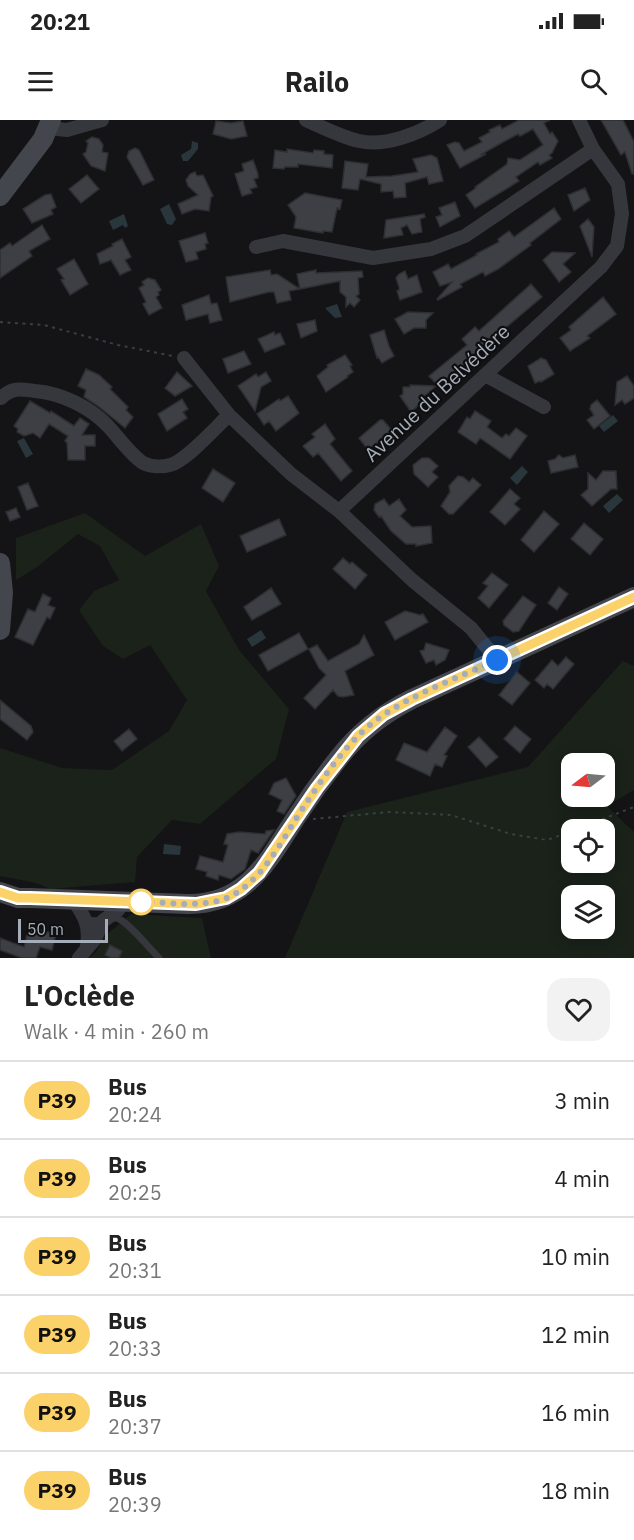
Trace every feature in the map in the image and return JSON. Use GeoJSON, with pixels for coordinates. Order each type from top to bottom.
{"type":"FeatureCollection","features":[{"type":"Feature","properties":{"kind":"street"},"geometry":{"type":"LineString","coordinates":[[0,196],[43,139],[50,124],[67,130],[102,120]]}},
{"type":"Feature","properties":{"kind":"street"},"geometry":{"type":"LineString","coordinates":[[306,120],[359,141],[387,141],[422,131],[440,120]]}},
{"type":"Feature","properties":{"kind":"street","name":"Avenue du Belvédère"},"geometry":{"type":"LineString","coordinates":[[339,511],[602,267],[617,246],[622,214],[618,184],[593,149],[579,120]]}},
{"type":"Feature","properties":{"kind":"street"},"geometry":{"type":"LineString","coordinates":[[256,247],[283,241],[373,258],[431,249],[465,236],[593,149]]}},
{"type":"Feature","properties":{"kind":"street"},"geometry":{"type":"LineString","coordinates":[[184,358],[229,415],[291,474],[339,511],[412,580],[471,628],[497,660]]}},
{"type":"Feature","properties":{"kind":"street"},"geometry":{"type":"LineString","coordinates":[[485,375],[544,407]]}},
{"type":"Feature","properties":{"kind":"street"},"geometry":{"type":"LineString","coordinates":[[1,398],[8,391],[16,389],[44,392],[78,404],[105,423],[144,464],[157,467],[172,465],[184,458],[229,415]]}},
{"type":"Feature","properties":{"kind":"street"},"geometry":{"type":"LineString","coordinates":[[0,563],[3,592],[0,630]]}},
{"type":"Feature","properties":{"kind":"street"},"geometry":{"type":"LineString","coordinates":[[9,897],[196,904],[226,898],[241,889],[259,873],[338,759],[371,724],[397,707],[634,597]]}},
{"type":"Feature","properties":{"kind":"street"},"geometry":{"type":"LineString","coordinates":[[74,901],[87,920],[89,932],[83,953]]}},
{"type":"Feature","properties":{"kind":"street"},"geometry":{"type":"LineString","coordinates":[[83,953],[95,939],[104,921],[124,902]]}},
{"type":"Feature","properties":{"kind":"lane"},"geometry":{"type":"LineString","coordinates":[[87,920],[97,922],[115,918],[123,921],[159,958]]}},
{"type":"Feature","properties":{"kind":"path"},"geometry":{"type":"LineString","coordinates":[[0,322],[44,325],[118,345],[184,358]]}},
{"type":"Feature","properties":{"kind":"path"},"geometry":{"type":"LineString","coordinates":[[602,819],[634,807]]}},
{"type":"Feature","properties":{"kind":"path"},"geometry":{"type":"LineString","coordinates":[[293,822],[390,812],[451,815],[511,834],[547,840],[561,835]]}},
{"type":"Feature","properties":{"kind":"shaded area"},"geometry":{"type":"Polygon","coordinates":[[[192,141],[198,143],[198,149],[188,161],[183,161],[181,155],[191,149],[192,141]]]}},
{"type":"Feature","properties":{"kind":"shaded area"},"geometry":{"type":"Polygon","coordinates":[[[169,204],[176,219],[172,225],[167,224],[160,209],[169,204]]]}},
{"type":"Feature","properties":{"kind":"shaded area"},"geometry":{"type":"Polygon","coordinates":[[[124,214],[128,226],[125,228],[123,225],[113,230],[109,221],[124,214]]]}},
{"type":"Feature","properties":{"kind":"shaded area"},"geometry":{"type":"Polygon","coordinates":[[[337,304],[342,317],[335,318],[325,308],[337,304]]]}},
{"type":"Feature","properties":{"kind":"shaded area"},"geometry":{"type":"Polygon","coordinates":[[[613,415],[618,421],[604,432],[599,426],[613,415]]]}},
{"type":"Feature","properties":{"kind":"shaded area"},"geometry":{"type":"Polygon","coordinates":[[[24,438],[33,454],[26,458],[17,441],[24,438]]]}},
{"type":"Feature","properties":{"kind":"shaded area"},"geometry":{"type":"Polygon","coordinates":[[[522,466],[528,472],[517,485],[510,478],[522,466]]]}},
{"type":"Feature","properties":{"kind":"shaded area"},"geometry":{"type":"Polygon","coordinates":[[[617,494],[623,500],[609,513],[603,506],[617,494]]]}},
{"type":"Feature","properties":{"kind":"shaded area"},"geometry":{"type":"Polygon","coordinates":[[[85,513],[145,556],[201,524],[219,566],[206,591],[239,650],[289,709],[276,759],[200,824],[172,820],[137,857],[135,882],[51,889],[36,883],[0,876],[0,748],[62,768],[112,770],[169,731],[187,700],[150,645],[123,659],[103,646],[79,610],[94,591],[119,580],[100,546],[78,534],[37,567],[16,580],[16,538],[85,513]]]}},
{"type":"Feature","properties":{"kind":"shaded area"},"geometry":{"type":"Polygon","coordinates":[[[261,630],[266,638],[252,647],[247,639],[261,630]]]}},
{"type":"Feature","properties":{"kind":"shaded area"},"geometry":{"type":"Polygon","coordinates":[[[623,661],[634,666],[634,790],[615,801],[615,753],[561,753],[561,807],[608,807],[634,832],[634,958],[285,958],[347,812],[528,767],[623,661]]]}},
{"type":"Feature","properties":{"kind":"shaded area"},"geometry":{"type":"Polygon","coordinates":[[[164,844],[181,846],[180,855],[163,854],[164,844]]]}},
{"type":"Feature","properties":{"kind":"shaded area"},"geometry":{"type":"Polygon","coordinates":[[[131,914],[202,918],[211,958],[89,958],[96,952],[105,936],[131,914]]]}},
{"type":"Feature","properties":{"kind":"building"},"geometry":{"type":"Polygon","coordinates":[[[519,120],[550,120],[544,123],[550,134],[552,132],[558,141],[549,155],[552,158],[540,165],[538,162],[516,177],[519,181],[475,208],[466,195],[507,164],[508,158],[520,160],[543,145],[533,129],[503,142],[460,168],[447,145],[459,143],[464,151],[482,142],[479,138],[490,132],[489,130],[500,125],[502,129],[519,120]]]}},
{"type":"Feature","properties":{"kind":"building"},"geometry":{"type":"Polygon","coordinates":[[[601,120],[623,120],[634,142],[634,174],[632,174],[625,152],[621,155],[601,120]]]}},
{"type":"Feature","properties":{"kind":"building"},"geometry":{"type":"Polygon","coordinates":[[[216,121],[231,123],[243,121],[247,136],[231,139],[213,134],[216,121]]]}},
{"type":"Feature","properties":{"kind":"building"},"geometry":{"type":"Polygon","coordinates":[[[92,137],[99,139],[103,145],[102,152],[108,153],[105,171],[91,166],[83,154],[86,152],[88,143],[86,141],[92,137]]]}},
{"type":"Feature","properties":{"kind":"building"},"geometry":{"type":"Polygon","coordinates":[[[135,148],[139,150],[154,180],[143,185],[127,157],[129,151],[135,148]]]}},
{"type":"Feature","properties":{"kind":"building"},"geometry":{"type":"Polygon","coordinates":[[[287,149],[313,153],[314,150],[324,151],[324,154],[333,155],[332,168],[298,164],[298,167],[273,168],[275,150],[287,152],[287,149]]]}},
{"type":"Feature","properties":{"kind":"building"},"geometry":{"type":"Polygon","coordinates":[[[431,155],[437,158],[443,181],[429,184],[427,177],[405,183],[406,197],[394,198],[393,191],[381,192],[381,184],[360,179],[358,190],[342,188],[345,161],[368,164],[366,177],[392,176],[418,172],[413,159],[431,155]]]}},
{"type":"Feature","properties":{"kind":"building"},"geometry":{"type":"Polygon","coordinates":[[[253,160],[258,174],[258,178],[254,179],[257,187],[250,189],[252,193],[242,196],[235,174],[244,171],[242,164],[253,160]]]}},
{"type":"Feature","properties":{"kind":"building"},"geometry":{"type":"Polygon","coordinates":[[[195,172],[197,176],[203,175],[213,196],[209,211],[195,209],[182,214],[178,204],[198,195],[188,186],[186,180],[190,174],[195,172]]]}},
{"type":"Feature","properties":{"kind":"building"},"geometry":{"type":"Polygon","coordinates":[[[87,175],[99,189],[81,203],[69,189],[87,175]]]}},
{"type":"Feature","properties":{"kind":"building"},"geometry":{"type":"Polygon","coordinates":[[[585,188],[590,200],[574,211],[568,195],[585,188]]]}},
{"type":"Feature","properties":{"kind":"building"},"geometry":{"type":"Polygon","coordinates":[[[305,193],[342,200],[340,209],[337,208],[332,232],[323,231],[323,233],[294,228],[296,217],[288,205],[305,193]]]}},
{"type":"Feature","properties":{"kind":"building"},"geometry":{"type":"Polygon","coordinates":[[[51,194],[56,207],[51,210],[53,214],[32,223],[23,209],[45,195],[51,194]]]}},
{"type":"Feature","properties":{"kind":"building"},"geometry":{"type":"Polygon","coordinates":[[[455,202],[460,216],[440,227],[436,217],[442,215],[439,208],[455,202]]]}},
{"type":"Feature","properties":{"kind":"building"},"geometry":{"type":"Polygon","coordinates":[[[554,208],[561,219],[530,243],[531,245],[498,269],[485,276],[483,272],[460,284],[462,287],[437,299],[452,282],[440,286],[433,272],[448,264],[451,269],[477,255],[499,242],[498,239],[509,231],[514,237],[554,208]]]}},
{"type":"Feature","properties":{"kind":"building"},"geometry":{"type":"Polygon","coordinates":[[[424,214],[425,217],[420,219],[422,232],[412,234],[407,225],[401,228],[403,235],[384,238],[386,220],[424,214]]]}},
{"type":"Feature","properties":{"kind":"building"},"geometry":{"type":"Polygon","coordinates":[[[588,219],[594,227],[592,257],[580,226],[588,219]]]}},
{"type":"Feature","properties":{"kind":"building"},"geometry":{"type":"Polygon","coordinates":[[[42,225],[50,239],[29,251],[32,256],[0,278],[0,250],[10,243],[12,246],[42,225]]]}},
{"type":"Feature","properties":{"kind":"building"},"geometry":{"type":"Polygon","coordinates":[[[205,233],[208,243],[205,244],[206,249],[196,252],[198,259],[186,262],[179,241],[205,233]]]}},
{"type":"Feature","properties":{"kind":"building"},"geometry":{"type":"Polygon","coordinates":[[[122,239],[131,257],[125,260],[131,270],[120,275],[111,260],[100,264],[97,254],[122,239]]]}},
{"type":"Feature","properties":{"kind":"building"},"geometry":{"type":"Polygon","coordinates":[[[552,252],[575,253],[563,264],[571,272],[559,282],[543,260],[552,252]]]}},
{"type":"Feature","properties":{"kind":"building"},"geometry":{"type":"Polygon","coordinates":[[[74,259],[88,284],[70,295],[57,269],[74,259]]]}},
{"type":"Feature","properties":{"kind":"building"},"geometry":{"type":"Polygon","coordinates":[[[270,270],[271,275],[277,274],[300,289],[289,291],[291,300],[277,303],[274,292],[269,292],[230,302],[226,277],[270,270]]]}},
{"type":"Feature","properties":{"kind":"building"},"geometry":{"type":"Polygon","coordinates":[[[316,270],[316,273],[362,271],[363,277],[358,278],[359,294],[356,296],[360,300],[354,307],[350,303],[346,307],[346,297],[340,292],[340,281],[300,289],[297,274],[316,270]]]}},
{"type":"Feature","properties":{"kind":"building"},"geometry":{"type":"Polygon","coordinates":[[[405,271],[408,279],[417,275],[422,292],[400,300],[396,278],[405,271]]]}},
{"type":"Feature","properties":{"kind":"building"},"geometry":{"type":"Polygon","coordinates":[[[148,278],[155,280],[161,290],[156,297],[162,308],[149,315],[143,304],[146,302],[139,288],[148,278]]]}},
{"type":"Feature","properties":{"kind":"building"},"geometry":{"type":"Polygon","coordinates":[[[531,284],[542,297],[472,356],[474,358],[466,365],[438,386],[429,376],[467,345],[462,339],[475,327],[479,331],[531,284]]]}},
{"type":"Feature","properties":{"kind":"building"},"geometry":{"type":"Polygon","coordinates":[[[209,295],[211,304],[217,303],[222,320],[210,323],[208,314],[186,320],[182,305],[209,295]]]}},
{"type":"Feature","properties":{"kind":"building"},"geometry":{"type":"Polygon","coordinates":[[[603,297],[616,314],[587,336],[590,338],[570,351],[560,338],[571,330],[569,327],[603,297]]]}},
{"type":"Feature","properties":{"kind":"building"},"geometry":{"type":"Polygon","coordinates":[[[408,312],[433,313],[426,320],[426,328],[414,328],[404,334],[395,319],[408,312]]]}},
{"type":"Feature","properties":{"kind":"building"},"geometry":{"type":"Polygon","coordinates":[[[315,320],[317,331],[301,338],[297,324],[315,320]]]}},
{"type":"Feature","properties":{"kind":"building"},"geometry":{"type":"Polygon","coordinates":[[[384,330],[394,356],[382,363],[377,358],[370,335],[384,330]]]}},
{"type":"Feature","properties":{"kind":"building"},"geometry":{"type":"Polygon","coordinates":[[[274,332],[275,335],[280,333],[285,344],[265,352],[258,339],[274,332]]]}},
{"type":"Feature","properties":{"kind":"building"},"geometry":{"type":"Polygon","coordinates":[[[244,351],[251,364],[228,373],[223,359],[244,351]]]}},
{"type":"Feature","properties":{"kind":"building"},"geometry":{"type":"Polygon","coordinates":[[[345,355],[352,365],[350,366],[353,372],[326,392],[317,376],[328,367],[327,365],[345,355]]]}},
{"type":"Feature","properties":{"kind":"building"},"geometry":{"type":"Polygon","coordinates":[[[541,358],[546,360],[554,374],[535,383],[528,366],[541,358]]]}},
{"type":"Feature","properties":{"kind":"building"},"geometry":{"type":"Polygon","coordinates":[[[86,369],[99,375],[128,407],[126,410],[133,417],[125,428],[84,397],[86,390],[78,386],[86,369]]]}},
{"type":"Feature","properties":{"kind":"building"},"geometry":{"type":"Polygon","coordinates":[[[177,372],[192,386],[175,396],[165,388],[177,372]]]}},
{"type":"Feature","properties":{"kind":"building"},"geometry":{"type":"Polygon","coordinates":[[[266,372],[271,381],[261,387],[255,411],[238,386],[256,374],[258,377],[266,372]]]}},
{"type":"Feature","properties":{"kind":"building"},"geometry":{"type":"Polygon","coordinates":[[[627,376],[634,386],[634,398],[625,404],[622,400],[615,405],[617,382],[627,376]]]}},
{"type":"Feature","properties":{"kind":"building"},"geometry":{"type":"Polygon","coordinates":[[[410,385],[436,386],[421,399],[421,403],[411,412],[400,396],[403,394],[403,387],[410,387],[410,385]]]}},
{"type":"Feature","properties":{"kind":"building"},"geometry":{"type":"Polygon","coordinates":[[[288,396],[299,413],[276,431],[269,421],[264,425],[257,414],[279,399],[280,401],[288,396]]]}},
{"type":"Feature","properties":{"kind":"building"},"geometry":{"type":"Polygon","coordinates":[[[182,399],[188,409],[183,412],[187,418],[167,431],[158,414],[182,399]]]}},
{"type":"Feature","properties":{"kind":"building"},"geometry":{"type":"Polygon","coordinates":[[[597,400],[610,416],[594,429],[587,420],[594,415],[590,409],[597,400]]]}},
{"type":"Feature","properties":{"kind":"building"},"geometry":{"type":"Polygon","coordinates":[[[30,401],[74,426],[80,418],[89,424],[82,435],[95,435],[95,446],[85,446],[85,460],[68,460],[65,441],[68,436],[49,424],[40,438],[33,433],[24,436],[17,432],[18,429],[14,426],[30,401]]]}},
{"type":"Feature","properties":{"kind":"building"},"geometry":{"type":"Polygon","coordinates":[[[475,411],[491,421],[487,427],[502,438],[506,434],[509,436],[516,428],[527,436],[510,459],[480,438],[476,444],[458,432],[467,417],[470,419],[475,411]]]}},
{"type":"Feature","properties":{"kind":"building"},"geometry":{"type":"Polygon","coordinates":[[[383,420],[394,433],[386,439],[384,437],[368,450],[359,438],[383,420]]]}},
{"type":"Feature","properties":{"kind":"building"},"geometry":{"type":"Polygon","coordinates":[[[325,424],[335,439],[330,444],[352,471],[341,481],[318,453],[313,457],[303,446],[315,437],[312,434],[325,424]]]}},
{"type":"Feature","properties":{"kind":"building"},"geometry":{"type":"Polygon","coordinates":[[[559,455],[563,458],[575,455],[578,467],[551,473],[548,461],[559,455]]]}},
{"type":"Feature","properties":{"kind":"building"},"geometry":{"type":"Polygon","coordinates":[[[422,458],[429,458],[438,466],[432,472],[438,477],[428,487],[414,474],[413,465],[422,458]]]}},
{"type":"Feature","properties":{"kind":"building"},"geometry":{"type":"Polygon","coordinates":[[[213,469],[235,483],[223,502],[202,488],[213,469]]]}},
{"type":"Feature","properties":{"kind":"building"},"geometry":{"type":"Polygon","coordinates":[[[603,471],[616,471],[617,489],[611,489],[592,506],[581,495],[588,489],[588,473],[596,480],[603,471]]]}},
{"type":"Feature","properties":{"kind":"building"},"geometry":{"type":"Polygon","coordinates":[[[458,476],[469,482],[473,478],[481,485],[453,514],[449,514],[441,506],[450,492],[449,486],[458,476]]]}},
{"type":"Feature","properties":{"kind":"building"},"geometry":{"type":"Polygon","coordinates":[[[28,483],[38,506],[27,510],[18,487],[28,483]]]}},
{"type":"Feature","properties":{"kind":"building"},"geometry":{"type":"Polygon","coordinates":[[[510,489],[520,498],[514,504],[520,509],[505,525],[490,512],[510,489]]]}},
{"type":"Feature","properties":{"kind":"building"},"geometry":{"type":"Polygon","coordinates":[[[384,499],[389,506],[399,499],[406,510],[400,516],[412,527],[431,526],[432,543],[416,546],[416,544],[406,544],[391,531],[374,510],[375,504],[384,499]]]}},
{"type":"Feature","properties":{"kind":"building"},"geometry":{"type":"Polygon","coordinates":[[[16,508],[20,517],[10,521],[6,512],[16,508]]]}},
{"type":"Feature","properties":{"kind":"building"},"geometry":{"type":"Polygon","coordinates":[[[544,511],[559,524],[534,552],[521,540],[544,511]]]}},
{"type":"Feature","properties":{"kind":"building"},"geometry":{"type":"Polygon","coordinates":[[[279,519],[286,535],[247,552],[240,536],[279,519]]]}},
{"type":"Feature","properties":{"kind":"building"},"geometry":{"type":"Polygon","coordinates":[[[584,523],[603,539],[590,555],[571,539],[584,523]]]}},
{"type":"Feature","properties":{"kind":"building"},"geometry":{"type":"Polygon","coordinates":[[[343,558],[350,564],[352,562],[367,575],[355,589],[333,569],[343,558]]]}},
{"type":"Feature","properties":{"kind":"building"},"geometry":{"type":"Polygon","coordinates":[[[492,573],[508,585],[489,608],[478,598],[488,586],[483,583],[492,573]]]}},
{"type":"Feature","properties":{"kind":"building"},"geometry":{"type":"Polygon","coordinates":[[[559,587],[568,594],[557,610],[548,603],[559,587]]]}},
{"type":"Feature","properties":{"kind":"building"},"geometry":{"type":"Polygon","coordinates":[[[271,588],[281,604],[252,620],[244,607],[271,588]]]}},
{"type":"Feature","properties":{"kind":"building"},"geometry":{"type":"Polygon","coordinates":[[[43,594],[51,598],[48,605],[55,608],[50,619],[47,617],[33,645],[15,637],[28,609],[35,612],[43,594]]]}},
{"type":"Feature","properties":{"kind":"building"},"geometry":{"type":"Polygon","coordinates":[[[523,596],[536,605],[519,631],[513,632],[504,625],[503,621],[523,596]]]}},
{"type":"Feature","properties":{"kind":"building"},"geometry":{"type":"Polygon","coordinates":[[[405,611],[423,614],[428,622],[395,640],[385,622],[405,611]]]}},
{"type":"Feature","properties":{"kind":"building"},"geometry":{"type":"Polygon","coordinates":[[[299,633],[308,649],[268,671],[259,655],[299,633]]]}},
{"type":"Feature","properties":{"kind":"building"},"geometry":{"type":"Polygon","coordinates":[[[364,635],[374,655],[345,671],[354,695],[338,696],[333,690],[315,709],[304,698],[326,675],[319,668],[309,649],[317,645],[328,661],[359,644],[364,635]]]}},
{"type":"Feature","properties":{"kind":"building"},"geometry":{"type":"Polygon","coordinates":[[[426,643],[449,650],[445,660],[436,665],[434,660],[426,663],[420,651],[424,650],[426,643]]]}},
{"type":"Feature","properties":{"kind":"building"},"geometry":{"type":"Polygon","coordinates":[[[566,657],[574,664],[553,689],[547,684],[544,688],[535,680],[552,660],[558,666],[566,657]]]}},
{"type":"Feature","properties":{"kind":"building"},"geometry":{"type":"Polygon","coordinates":[[[517,672],[530,683],[512,705],[499,695],[517,672]]]}},
{"type":"Feature","properties":{"kind":"building"},"geometry":{"type":"Polygon","coordinates":[[[0,700],[31,726],[33,732],[27,740],[0,719],[0,700]]]}},
{"type":"Feature","properties":{"kind":"building"},"geometry":{"type":"Polygon","coordinates":[[[515,726],[531,739],[520,753],[504,739],[515,726]]]}},
{"type":"Feature","properties":{"kind":"building"},"geometry":{"type":"Polygon","coordinates":[[[445,727],[457,736],[444,755],[447,756],[442,767],[435,764],[430,776],[396,760],[404,743],[427,752],[445,727]]]}},
{"type":"Feature","properties":{"kind":"building"},"geometry":{"type":"Polygon","coordinates":[[[129,729],[137,739],[122,751],[114,741],[129,729]]]}},
{"type":"Feature","properties":{"kind":"building"},"geometry":{"type":"Polygon","coordinates":[[[479,737],[498,757],[486,767],[468,747],[479,737]]]}},
{"type":"Feature","properties":{"kind":"building"},"geometry":{"type":"Polygon","coordinates":[[[286,778],[296,796],[284,814],[277,811],[282,800],[269,794],[274,783],[286,778]]]}},
{"type":"Feature","properties":{"kind":"building"},"geometry":{"type":"Polygon","coordinates":[[[274,830],[258,853],[251,850],[245,869],[231,879],[219,875],[218,880],[206,876],[207,872],[196,869],[200,856],[223,862],[228,845],[224,844],[227,834],[239,832],[265,834],[266,831],[274,830]]]}},
{"type":"Feature","properties":{"kind":"building"},"geometry":{"type":"Polygon","coordinates":[[[29,927],[56,934],[52,950],[40,947],[36,958],[22,958],[0,950],[0,938],[24,947],[29,927]]]}},
{"type":"Feature","properties":{"kind":"building"},"geometry":{"type":"Polygon","coordinates":[[[110,945],[122,951],[119,958],[105,955],[110,945]]]}},
{"type":"Feature","properties":{"kind":"bus line","name":"P39"},"geometry":{"type":"LineString","coordinates":[[0,892],[18,898],[196,904],[226,898],[241,889],[259,873],[284,839],[306,802],[338,759],[358,736],[384,714],[634,597]]}},
{"type":"Feature","properties":{"kind":"route"},"geometry":{"type":"LineString","coordinates":[[141,902],[196,904],[218,901],[241,889],[259,873],[270,859],[306,802],[338,759],[371,724],[412,699],[497,660]]}}]}
